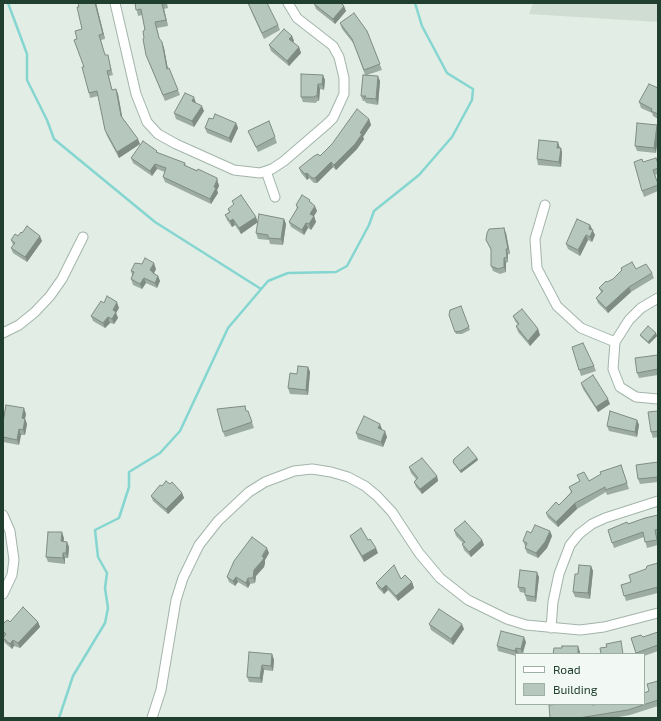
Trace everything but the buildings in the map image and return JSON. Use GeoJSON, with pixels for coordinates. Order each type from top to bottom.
{"type":"FeatureCollection","features":[{"type":"Feature","properties":{"kind":"street"},"geometry":{"type":"LineString","coordinates":[[115,3],[136,94],[146,122],[158,134],[176,144],[234,170],[260,173],[284,161],[333,118],[344,94],[344,78],[339,58],[332,46],[297,18],[288,3]]}},
{"type":"Feature","properties":{"kind":"street"},"geometry":{"type":"LineString","coordinates":[[266,171],[275,197]]}},
{"type":"Feature","properties":{"kind":"street"},"geometry":{"type":"LineString","coordinates":[[545,205],[535,239],[537,268],[557,306],[581,328],[615,342]]}},
{"type":"Feature","properties":{"kind":"street"},"geometry":{"type":"LineString","coordinates":[[3,333],[19,325],[35,312],[50,296],[62,279],[83,237]]}},
{"type":"Feature","properties":{"kind":"street"},"geometry":{"type":"LineString","coordinates":[[658,298],[637,312],[629,320],[615,342],[613,369],[620,388],[636,397],[658,399]]}},
{"type":"Feature","properties":{"kind":"street"},"geometry":{"type":"LineString","coordinates":[[152,718],[161,690],[176,600],[190,560],[214,525],[232,506],[264,482],[294,471],[312,469],[331,472],[348,477],[365,486],[378,496],[392,512],[419,553],[440,578],[454,590],[488,611],[507,620],[526,626],[580,630],[604,627],[658,613]]}},
{"type":"Feature","properties":{"kind":"street"},"geometry":{"type":"LineString","coordinates":[[551,628],[553,602],[559,574],[570,545],[579,534],[592,524],[605,518],[658,502]]}},
{"type":"Feature","properties":{"kind":"street"},"geometry":{"type":"LineString","coordinates":[[3,515],[10,531],[14,560],[12,575],[3,594]]}},
{"type":"Feature","properties":{"kind":"shaded area"},"geometry":{"type":"Polygon","coordinates":[[[533,3],[658,3],[658,22],[529,14],[533,3]]]}},
{"type":"Feature","properties":{"kind":"waterway"},"geometry":{"type":"LineString","coordinates":[[8,3],[27,54],[27,80],[47,120],[54,139],[155,222],[261,289]]}},
{"type":"Feature","properties":{"kind":"waterway"},"geometry":{"type":"LineString","coordinates":[[59,718],[73,676],[105,623],[108,608],[105,588],[107,573],[98,557],[95,530],[119,518],[129,487],[129,472],[160,453],[180,431],[228,328],[268,281],[288,273],[336,272],[347,266],[369,225],[374,211],[419,175],[452,137],[472,100],[473,89],[447,73],[422,26],[415,3]]}}]}
